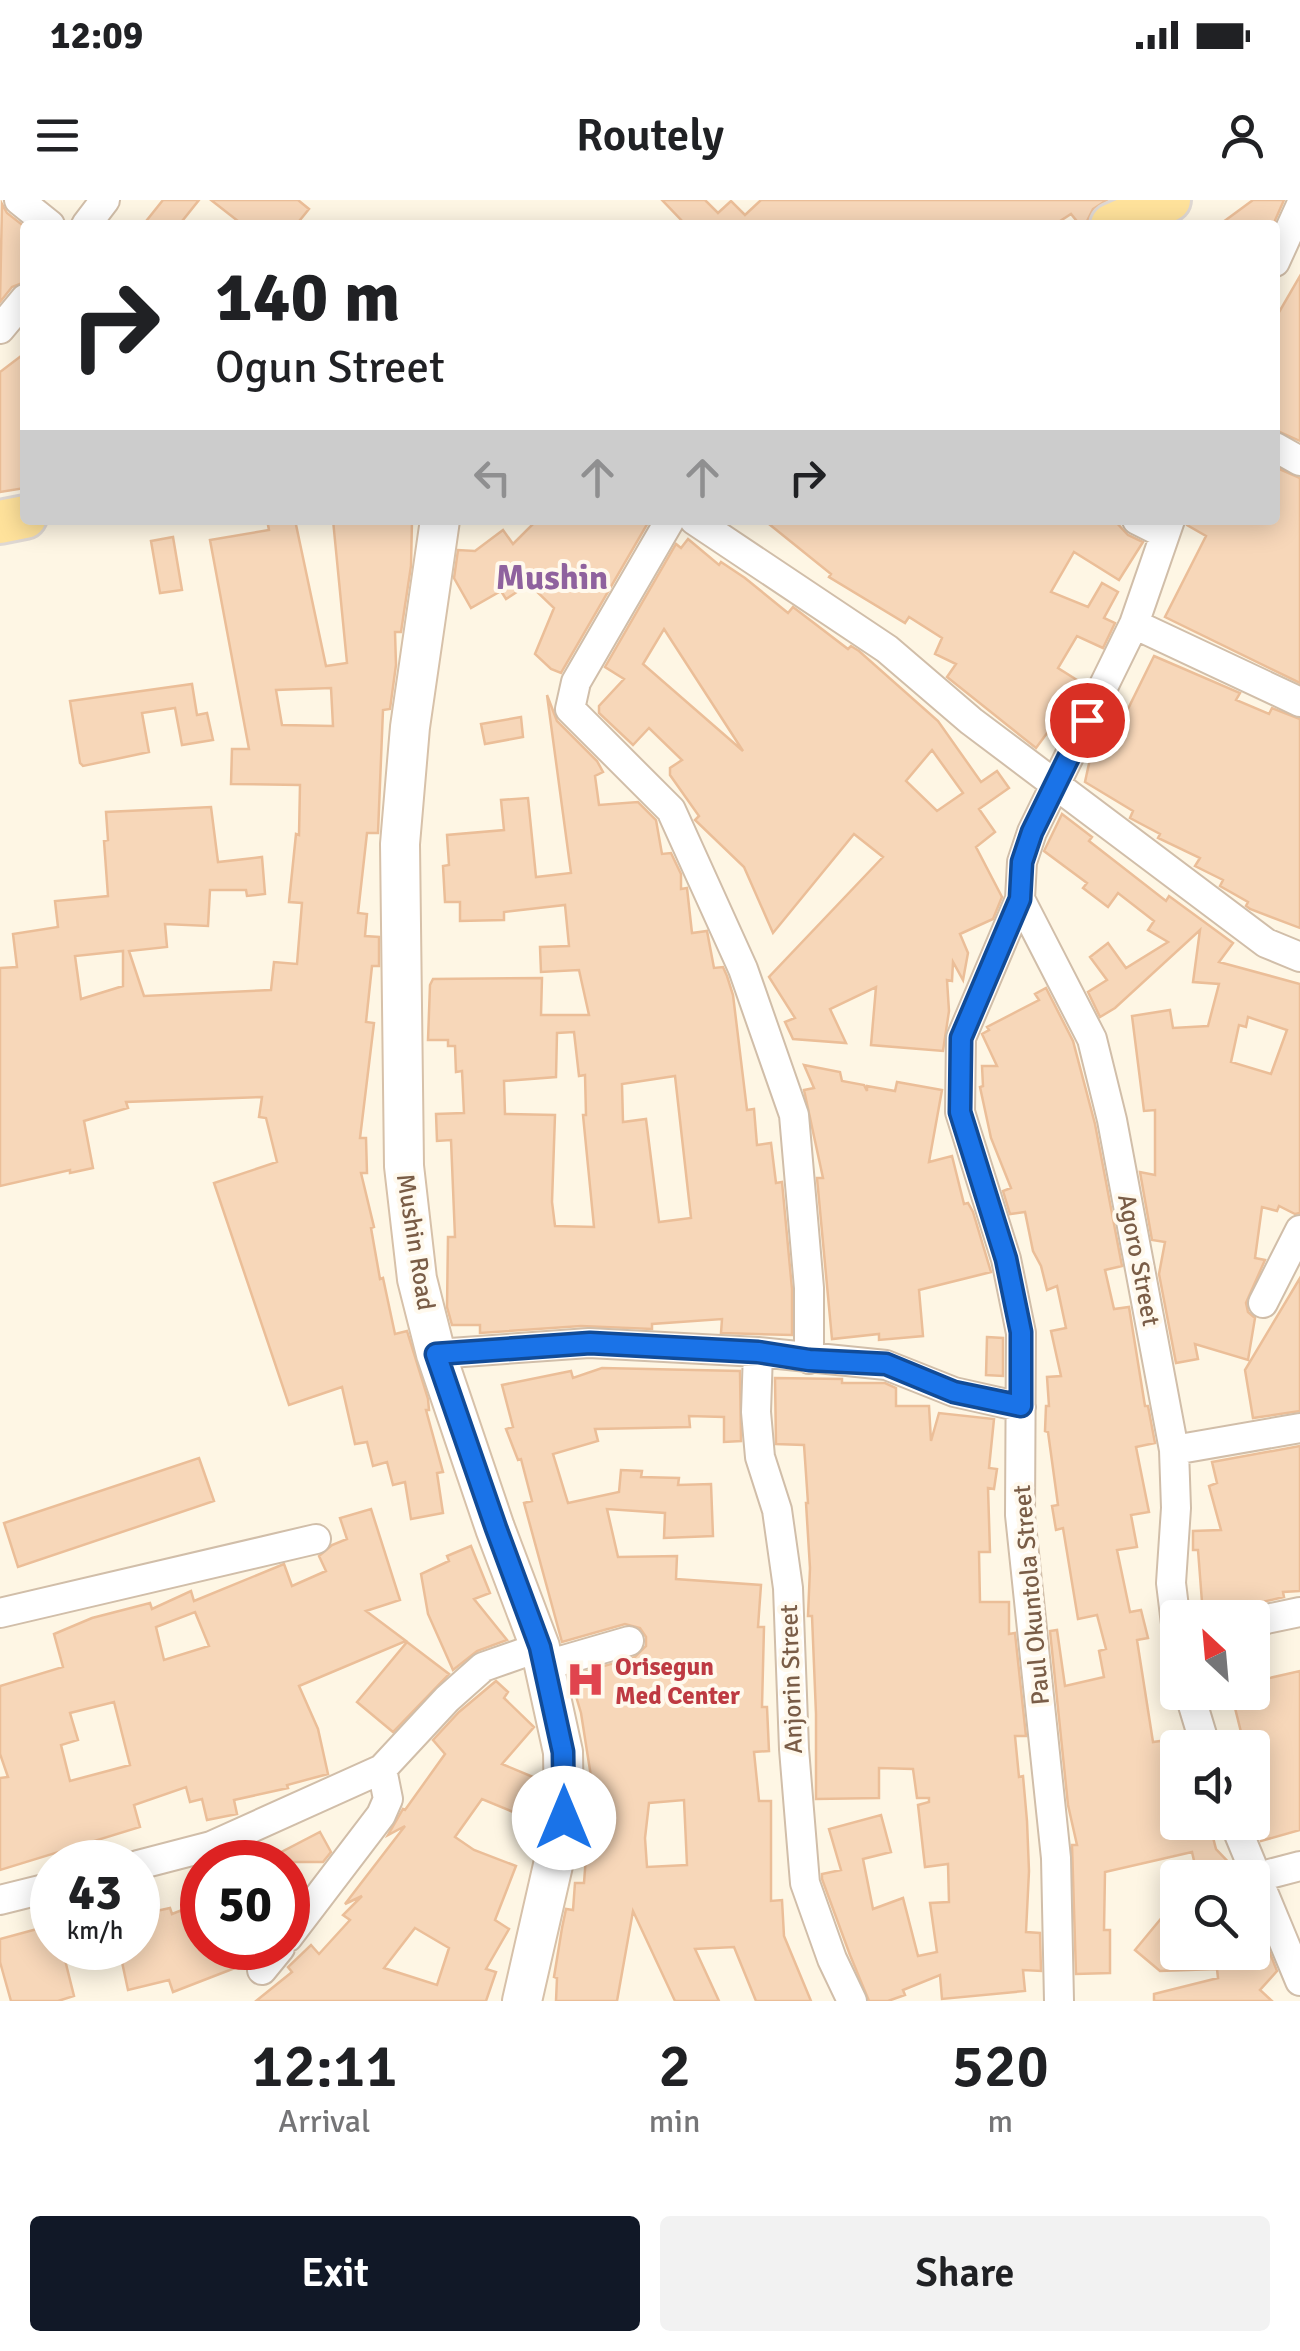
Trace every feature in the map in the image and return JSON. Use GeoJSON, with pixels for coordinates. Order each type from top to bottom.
{"type":"FeatureCollection","features":[{"type":"Feature","properties":{"kind":"main road"},"geometry":{"type":"LineString","coordinates":[[1123,220],[1169,200]]}},
{"type":"Feature","properties":{"kind":"main road"},"geometry":{"type":"LineString","coordinates":[[1167,220],[1201,200]]}},
{"type":"Feature","properties":{"kind":"main road","name":"Mushin Road"},"geometry":{"type":"LineString","coordinates":[[439,525],[410,727],[400,844],[404,1166],[417,1279],[436,1354],[542,1653],[563,1752],[564,1818],[522,2001]]}},
{"type":"Feature","properties":{"kind":"street"},"geometry":{"type":"LineString","coordinates":[[19,200],[44,220]]}},
{"type":"Feature","properties":{"kind":"street"},"geometry":{"type":"LineString","coordinates":[[90,220],[105,200]]}},
{"type":"Feature","properties":{"kind":"street"},"geometry":{"type":"LineString","coordinates":[[1280,251],[1300,206]]}},
{"type":"Feature","properties":{"kind":"street"},"geometry":{"type":"LineString","coordinates":[[0,329],[20,305]]}},
{"type":"Feature","properties":{"kind":"street"},"geometry":{"type":"LineString","coordinates":[[667,525],[576,682],[570,709],[671,810],[743,969],[794,1116],[808,1288],[809,1360]]}},
{"type":"Feature","properties":{"kind":"street"},"geometry":{"type":"LineString","coordinates":[[701,525],[887,649],[971,721],[1266,943],[1300,957]]}},
{"type":"Feature","properties":{"kind":"street","name":"Paul Okuntola Street"},"geometry":{"type":"LineString","coordinates":[[1059,2001],[1056,1858],[1020,1515],[1021,1332],[1006,1259],[960,1112],[961,1038],[1020,899],[1022,862],[1134,624],[1167,527]]}},
{"type":"Feature","properties":{"kind":"street"},"geometry":{"type":"LineString","coordinates":[[1134,624],[1300,702]]}},
{"type":"Feature","properties":{"kind":"street","name":"Agoro Street"},"geometry":{"type":"LineString","coordinates":[[1020,899],[1092,1039],[1112,1120],[1174,1450],[1173,1600]]}},
{"type":"Feature","properties":{"kind":"street"},"geometry":{"type":"LineString","coordinates":[[1263,1304],[1300,1230]]}},
{"type":"Feature","properties":{"kind":"street"},"geometry":{"type":"LineString","coordinates":[[436,1354],[590,1343],[758,1352],[809,1360],[886,1364],[954,1392],[1021,1406]]}},
{"type":"Feature","properties":{"kind":"street","name":"Anjorin Street"},"geometry":{"type":"LineString","coordinates":[[758,1352],[756,1412],[760,1457],[777,1510],[788,1588],[794,1750],[805,1883],[832,1959],[852,2001]]}},
{"type":"Feature","properties":{"kind":"street"},"geometry":{"type":"LineString","coordinates":[[1174,1450],[1300,1428]]}},
{"type":"Feature","properties":{"kind":"street"},"geometry":{"type":"LineString","coordinates":[[0,1612],[316,1539]]}},
{"type":"Feature","properties":{"kind":"street"},"geometry":{"type":"LineString","coordinates":[[1270,1618],[1300,1612]]}},
{"type":"Feature","properties":{"kind":"street"},"geometry":{"type":"LineString","coordinates":[[160,1859],[211,1846],[382,1769],[482,1667],[542,1653],[560,1661],[629,1641]]}},
{"type":"Feature","properties":{"kind":"street"},"geometry":{"type":"LineString","coordinates":[[310,1909],[380,1816],[388,1799],[382,1769]]}},
{"type":"Feature","properties":{"kind":"street"},"geometry":{"type":"LineString","coordinates":[[1270,1873],[1300,1866]]}},
{"type":"Feature","properties":{"kind":"street"},"geometry":{"type":"LineString","coordinates":[[0,1900],[30,1892]]}},
{"type":"Feature","properties":{"kind":"street"},"geometry":{"type":"LineString","coordinates":[[1270,1906],[1300,1981]]}},
{"type":"Feature","properties":{"kind":"building"},"geometry":{"type":"Polygon","coordinates":[[[163,200],[199,200],[183,220],[147,220],[163,200]]]}},
{"type":"Feature","properties":{"kind":"building"},"geometry":{"type":"Polygon","coordinates":[[[211,200],[298,200],[309,209],[300,220],[237,220],[211,200]]]}},
{"type":"Feature","properties":{"kind":"building"},"geometry":{"type":"Polygon","coordinates":[[[662,200],[705,200],[718,213],[731,201],[745,215],[761,200],[1107,200],[1093,209],[1088,220],[1076,220],[1071,214],[1062,220],[681,220],[662,200]]]}},
{"type":"Feature","properties":{"kind":"building"},"geometry":{"type":"Polygon","coordinates":[[[1253,200],[1284,200],[1275,220],[1226,220],[1253,200]]]}},
{"type":"Feature","properties":{"kind":"building"},"geometry":{"type":"Polygon","coordinates":[[[2,204],[20,223],[20,284],[12,287],[0,302],[2,204]]]}},
{"type":"Feature","properties":{"kind":"building"},"geometry":{"type":"Polygon","coordinates":[[[1300,276],[1300,441],[1280,432],[1280,310],[1300,276]]]}},
{"type":"Feature","properties":{"kind":"building"},"geometry":{"type":"Polygon","coordinates":[[[20,357],[20,489],[0,492],[0,372],[20,357]]]}},
{"type":"Feature","properties":{"kind":"building"},"geometry":{"type":"Polygon","coordinates":[[[1280,469],[1300,478],[1300,683],[1165,617],[1206,536],[1187,525],[1280,525],[1280,469]]]}},
{"type":"Feature","properties":{"kind":"building"},"geometry":{"type":"Polygon","coordinates":[[[268,525],[296,525],[326,666],[347,663],[333,525],[412,525],[411,566],[401,632],[395,632],[396,665],[390,709],[383,710],[378,833],[367,833],[358,913],[367,914],[365,936],[379,937],[379,966],[372,966],[366,1022],[374,1023],[360,1138],[366,1138],[367,1173],[361,1173],[374,1227],[371,1228],[380,1279],[383,1278],[395,1334],[407,1331],[428,1399],[426,1410],[443,1472],[437,1473],[443,1513],[411,1519],[405,1482],[393,1485],[387,1462],[373,1466],[367,1442],[355,1444],[342,1387],[289,1405],[214,1183],[277,1162],[266,1118],[259,1117],[262,1097],[126,1102],[128,1108],[84,1121],[93,1168],[0,1186],[0,968],[17,967],[13,934],[58,927],[55,901],[108,896],[106,812],[211,807],[218,862],[262,857],[265,894],[247,896],[246,890],[210,890],[208,926],[165,924],[167,947],[129,951],[144,996],[271,990],[274,962],[297,964],[302,903],[289,902],[296,834],[299,835],[300,785],[231,784],[232,749],[249,749],[210,540],[269,530],[268,525]],[[331,688],[276,690],[282,725],[333,726],[331,688]],[[123,951],[75,956],[81,999],[123,986],[123,951]]]}},
{"type":"Feature","properties":{"kind":"building"},"geometry":{"type":"Polygon","coordinates":[[[532,525],[647,525],[561,673],[535,654],[554,608],[529,584],[506,599],[501,591],[471,608],[454,578],[458,550],[475,551],[503,530],[513,544],[532,525]]]}},
{"type":"Feature","properties":{"kind":"building"},"geometry":{"type":"Polygon","coordinates":[[[770,525],[1119,525],[1143,542],[1119,580],[1074,552],[1051,592],[1088,607],[1102,583],[1118,592],[1104,618],[1115,623],[1103,648],[1077,636],[1058,668],[1077,680],[1072,686],[1079,690],[1036,748],[947,677],[956,664],[935,654],[942,638],[909,617],[905,623],[829,577],[831,574],[770,525]]]}},
{"type":"Feature","properties":{"kind":"building"},"geometry":{"type":"Polygon","coordinates":[[[173,537],[182,590],[160,593],[151,541],[173,537]]]}},
{"type":"Feature","properties":{"kind":"building"},"geometry":{"type":"Polygon","coordinates":[[[688,539],[788,613],[793,607],[848,649],[851,646],[859,651],[938,721],[981,782],[997,771],[1009,788],[979,809],[995,832],[976,847],[1002,897],[993,919],[960,934],[968,953],[963,980],[953,962],[952,981],[947,980],[949,1011],[943,1051],[871,1045],[876,987],[830,1009],[846,1043],[793,1039],[785,1022],[795,1018],[769,977],[883,857],[854,834],[773,933],[744,867],[695,820],[699,816],[670,775],[670,768],[682,760],[649,728],[633,745],[599,713],[599,706],[624,679],[605,667],[676,544],[681,548],[688,539]],[[664,629],[643,664],[743,751],[664,629]],[[932,750],[906,781],[937,811],[963,793],[932,750]]]}},
{"type":"Feature","properties":{"kind":"building"},"geometry":{"type":"Polygon","coordinates":[[[1154,656],[1240,693],[1236,700],[1269,714],[1272,708],[1300,719],[1300,928],[1250,909],[1246,906],[1248,902],[1220,886],[1223,880],[1195,866],[1200,858],[1158,838],[1160,834],[1130,818],[1133,811],[1085,782],[1090,759],[1109,734],[1106,732],[1114,717],[1122,721],[1154,656]]]}},
{"type":"Feature","properties":{"kind":"building"},"geometry":{"type":"Polygon","coordinates":[[[192,684],[197,715],[207,713],[213,740],[182,745],[175,708],[142,713],[149,752],[83,766],[80,763],[70,701],[192,684]]]}},
{"type":"Feature","properties":{"kind":"building"},"geometry":{"type":"Polygon","coordinates":[[[547,695],[557,721],[603,772],[595,776],[599,805],[638,802],[656,820],[662,854],[671,853],[681,874],[681,889],[687,888],[692,933],[707,931],[714,968],[723,967],[727,976],[733,995],[747,1110],[754,1109],[757,1145],[771,1143],[776,1183],[782,1182],[792,1289],[792,1335],[721,1333],[722,1319],[652,1324],[652,1329],[581,1326],[480,1333],[480,1325],[452,1325],[447,1307],[448,1237],[455,1237],[451,1140],[437,1141],[436,1114],[464,1113],[462,1071],[456,1072],[455,1046],[448,1046],[448,1040],[428,1040],[430,985],[433,979],[542,978],[541,1015],[589,1015],[579,970],[541,972],[540,947],[569,946],[565,905],[504,912],[504,920],[460,921],[460,902],[445,902],[443,866],[449,865],[447,835],[504,830],[501,800],[528,798],[536,877],[571,873],[547,695]],[[574,1032],[557,1033],[556,1077],[504,1081],[505,1114],[555,1115],[555,1226],[594,1227],[583,1115],[585,1075],[579,1076],[574,1032]],[[675,1076],[622,1084],[623,1122],[646,1119],[659,1222],[691,1218],[675,1076]]]}},
{"type":"Feature","properties":{"kind":"building"},"geometry":{"type":"Polygon","coordinates":[[[521,717],[523,737],[485,744],[481,724],[521,717]]]}},
{"type":"Feature","properties":{"kind":"building"},"geometry":{"type":"Polygon","coordinates":[[[1062,814],[1092,837],[1089,841],[1166,901],[1169,896],[1233,943],[1219,962],[1300,984],[1300,1213],[1279,1206],[1277,1211],[1262,1207],[1255,1258],[1265,1260],[1246,1303],[1255,1318],[1248,1360],[1195,1344],[1198,1359],[1176,1363],[1159,1274],[1165,1242],[1152,1240],[1140,1172],[1155,1175],[1155,1110],[1144,1111],[1132,1016],[1170,1010],[1173,1028],[1208,1026],[1219,984],[1193,982],[1200,930],[1115,1008],[1100,1017],[1088,992],[1107,980],[1090,957],[1108,943],[1126,968],[1168,942],[1148,930],[1154,921],[1118,893],[1108,907],[1083,888],[1087,883],[1044,851],[1062,814]],[[1248,1017],[1246,1027],[1239,1025],[1231,1062],[1271,1074],[1287,1030],[1248,1017]]]}},
{"type":"Feature","properties":{"kind":"building"},"geometry":{"type":"Polygon","coordinates":[[[1046,988],[1073,1041],[1095,1124],[1122,1266],[1105,1270],[1114,1309],[1129,1307],[1155,1443],[1136,1447],[1149,1512],[1131,1515],[1137,1547],[1117,1550],[1130,1612],[1141,1610],[1148,1638],[1137,1640],[1153,1742],[1160,1741],[1160,1840],[1214,1840],[1226,1860],[1194,1860],[1192,1852],[1105,1872],[1104,1930],[1110,1930],[1110,1973],[1076,1974],[1072,1845],[1077,1845],[1068,1805],[1050,1631],[1057,1630],[1065,1686],[1104,1677],[1099,1651],[1106,1649],[1097,1615],[1078,1619],[1063,1528],[1056,1530],[1052,1506],[1058,1505],[1045,1431],[1049,1406],[1047,1377],[1061,1376],[1051,1331],[1066,1328],[1057,1286],[1047,1290],[1025,1212],[1010,1214],[1003,1191],[1011,1188],[991,1138],[980,1087],[982,1066],[997,1066],[982,1034],[989,1030],[987,1027],[1039,1000],[1035,994],[1046,988]]]}},
{"type":"Feature","properties":{"kind":"building"},"geometry":{"type":"Polygon","coordinates":[[[804,1065],[840,1072],[842,1081],[864,1085],[867,1091],[867,1086],[895,1091],[897,1082],[942,1090],[929,1162],[952,1156],[964,1204],[968,1203],[973,1212],[991,1272],[919,1290],[923,1336],[879,1340],[879,1334],[832,1339],[817,1178],[823,1178],[804,1090],[814,1088],[804,1065]]]}},
{"type":"Feature","properties":{"kind":"building"},"geometry":{"type":"Polygon","coordinates":[[[1300,1278],[1300,1411],[1253,1418],[1245,1370],[1300,1278]]]}},
{"type":"Feature","properties":{"kind":"building"},"geometry":{"type":"Polygon","coordinates":[[[987,1337],[1003,1338],[1003,1376],[986,1375],[987,1337]]]}},
{"type":"Feature","properties":{"kind":"building"},"geometry":{"type":"Polygon","coordinates":[[[602,1368],[740,1371],[741,1441],[724,1442],[724,1417],[689,1416],[690,1427],[595,1429],[598,1441],[553,1454],[568,1503],[619,1492],[621,1470],[642,1471],[641,1477],[679,1478],[678,1485],[711,1484],[713,1536],[664,1538],[665,1513],[607,1509],[618,1557],[677,1556],[676,1579],[761,1585],[758,1627],[764,1627],[762,1707],[767,1707],[769,1751],[754,1752],[759,1801],[771,1801],[771,1901],[782,1900],[784,1936],[811,2001],[756,2001],[734,1947],[695,1949],[719,2001],[675,2001],[633,1911],[617,2001],[556,2001],[554,1977],[562,1928],[566,1909],[573,1910],[575,1883],[584,1883],[590,1802],[595,1802],[581,1713],[570,1676],[635,1657],[646,1646],[640,1628],[625,1624],[562,1642],[524,1503],[532,1501],[521,1459],[518,1460],[506,1429],[513,1427],[502,1385],[571,1371],[573,1378],[602,1368]],[[684,1800],[649,1803],[647,1867],[687,1865],[684,1800]]]}},
{"type":"Feature","properties":{"kind":"building"},"geometry":{"type":"Polygon","coordinates":[[[775,1378],[885,1383],[896,1388],[896,1406],[929,1406],[931,1441],[939,1413],[994,1419],[989,1468],[997,1469],[994,1489],[988,1488],[990,1552],[979,1552],[980,1602],[1009,1602],[1009,1634],[1015,1633],[1026,1736],[1015,1736],[1027,1821],[1026,1932],[1040,1933],[1041,1971],[1023,1970],[1025,1991],[942,1999],[940,1975],[903,1990],[905,1995],[888,2001],[869,2001],[850,1955],[822,1879],[822,1874],[841,1870],[829,1829],[881,1815],[891,1852],[863,1859],[873,1909],[903,1898],[918,1956],[937,1952],[930,1903],[949,1902],[948,1864],[925,1867],[918,1805],[929,1802],[929,1798],[917,1798],[913,1769],[879,1768],[879,1798],[816,1799],[804,1445],[776,1444],[775,1378]]]}},
{"type":"Feature","properties":{"kind":"building"},"geometry":{"type":"Polygon","coordinates":[[[1300,1446],[1300,1591],[1283,1592],[1284,1597],[1270,1600],[1202,1600],[1193,1531],[1221,1530],[1209,1486],[1217,1483],[1212,1462],[1300,1446]]]}},
{"type":"Feature","properties":{"kind":"building"},"geometry":{"type":"Polygon","coordinates":[[[199,1458],[214,1501],[18,1567],[4,1523],[199,1458]]]}},
{"type":"Feature","properties":{"kind":"building"},"geometry":{"type":"Polygon","coordinates":[[[371,1509],[400,1600],[366,1611],[406,1641],[299,1686],[318,1729],[328,1774],[234,1800],[237,1814],[207,1820],[202,1799],[190,1802],[186,1787],[134,1805],[140,1827],[98,1840],[30,1840],[30,1861],[0,1870],[0,1778],[8,1777],[0,1754],[0,1686],[63,1667],[54,1634],[92,1618],[150,1603],[152,1609],[191,1591],[194,1601],[284,1564],[292,1586],[326,1571],[319,1556],[347,1539],[340,1518],[371,1509]],[[195,1612],[156,1627],[164,1660],[209,1646],[195,1612]],[[114,1702],[70,1713],[78,1740],[61,1745],[70,1781],[130,1765],[114,1702]]]}},
{"type":"Feature","properties":{"kind":"building"},"geometry":{"type":"Polygon","coordinates":[[[471,1546],[490,1593],[474,1599],[507,1640],[477,1651],[453,1670],[428,1614],[421,1574],[449,1561],[447,1556],[471,1546]]]}},
{"type":"Feature","properties":{"kind":"building"},"geometry":{"type":"Polygon","coordinates":[[[407,1642],[449,1674],[393,1732],[357,1702],[407,1642]]]}},
{"type":"Feature","properties":{"kind":"building"},"geometry":{"type":"Polygon","coordinates":[[[1300,1671],[1300,1830],[1270,1838],[1270,1730],[1240,1730],[1236,1710],[1270,1710],[1270,1678],[1300,1671]]]}},
{"type":"Feature","properties":{"kind":"building"},"geometry":{"type":"Polygon","coordinates":[[[496,1681],[508,1692],[504,1698],[534,1727],[502,1764],[533,1777],[518,1814],[482,1799],[455,1837],[474,1850],[516,1866],[495,1920],[509,1929],[486,1969],[496,1972],[486,2001],[256,2001],[290,1970],[310,1970],[310,1946],[319,1954],[350,1920],[343,1915],[362,1896],[345,1904],[405,1826],[388,1835],[445,1754],[433,1740],[496,1681]],[[415,1928],[384,1968],[437,1985],[449,1948],[415,1928]]]}},
{"type":"Feature","properties":{"kind":"building"},"geometry":{"type":"Polygon","coordinates":[[[320,1832],[331,1852],[323,1862],[310,1862],[310,1840],[305,1840],[320,1832]]]}},
{"type":"Feature","properties":{"kind":"building"},"geometry":{"type":"Polygon","coordinates":[[[170,1908],[172,1914],[180,1911],[180,1970],[230,1970],[173,1992],[169,1980],[128,1990],[124,1970],[160,1970],[160,1910],[170,1908]]]}},
{"type":"Feature","properties":{"kind":"building"},"geometry":{"type":"Polygon","coordinates":[[[1160,1920],[1160,1970],[1188,1970],[1160,1971],[1135,1950],[1160,1920]]]}},
{"type":"Feature","properties":{"kind":"building"},"geometry":{"type":"Polygon","coordinates":[[[30,1931],[30,1970],[68,1970],[74,1996],[58,2001],[11,2001],[0,1962],[0,1939],[30,1931]]]}},
{"type":"Feature","properties":{"kind":"building"},"geometry":{"type":"Polygon","coordinates":[[[1270,1953],[1277,1971],[1260,1990],[1272,2001],[1154,2001],[1154,1994],[1218,1978],[1217,1970],[1270,1970],[1270,1953]]]}},
{"type":"Feature","properties":{"kind":"place","name":"Orisegun Med Center"},"geometry":{"type":"Point","coordinates":[585,1680]}},
{"type":"Feature","properties":{"kind":"district","name":"Mushin"},"geometry":{"type":"Point","coordinates":[552,577]}},
{"type":"Feature","properties":{"kind":"route"},"geometry":{"type":"LineString","coordinates":[[564,1818],[563,1752],[540,1647],[436,1354],[590,1343],[758,1352],[809,1360],[886,1364],[954,1392],[1021,1406],[1021,1332],[1006,1259],[960,1112],[961,1038],[1020,899],[1022,862],[1032,832],[1087,720]]}}]}
